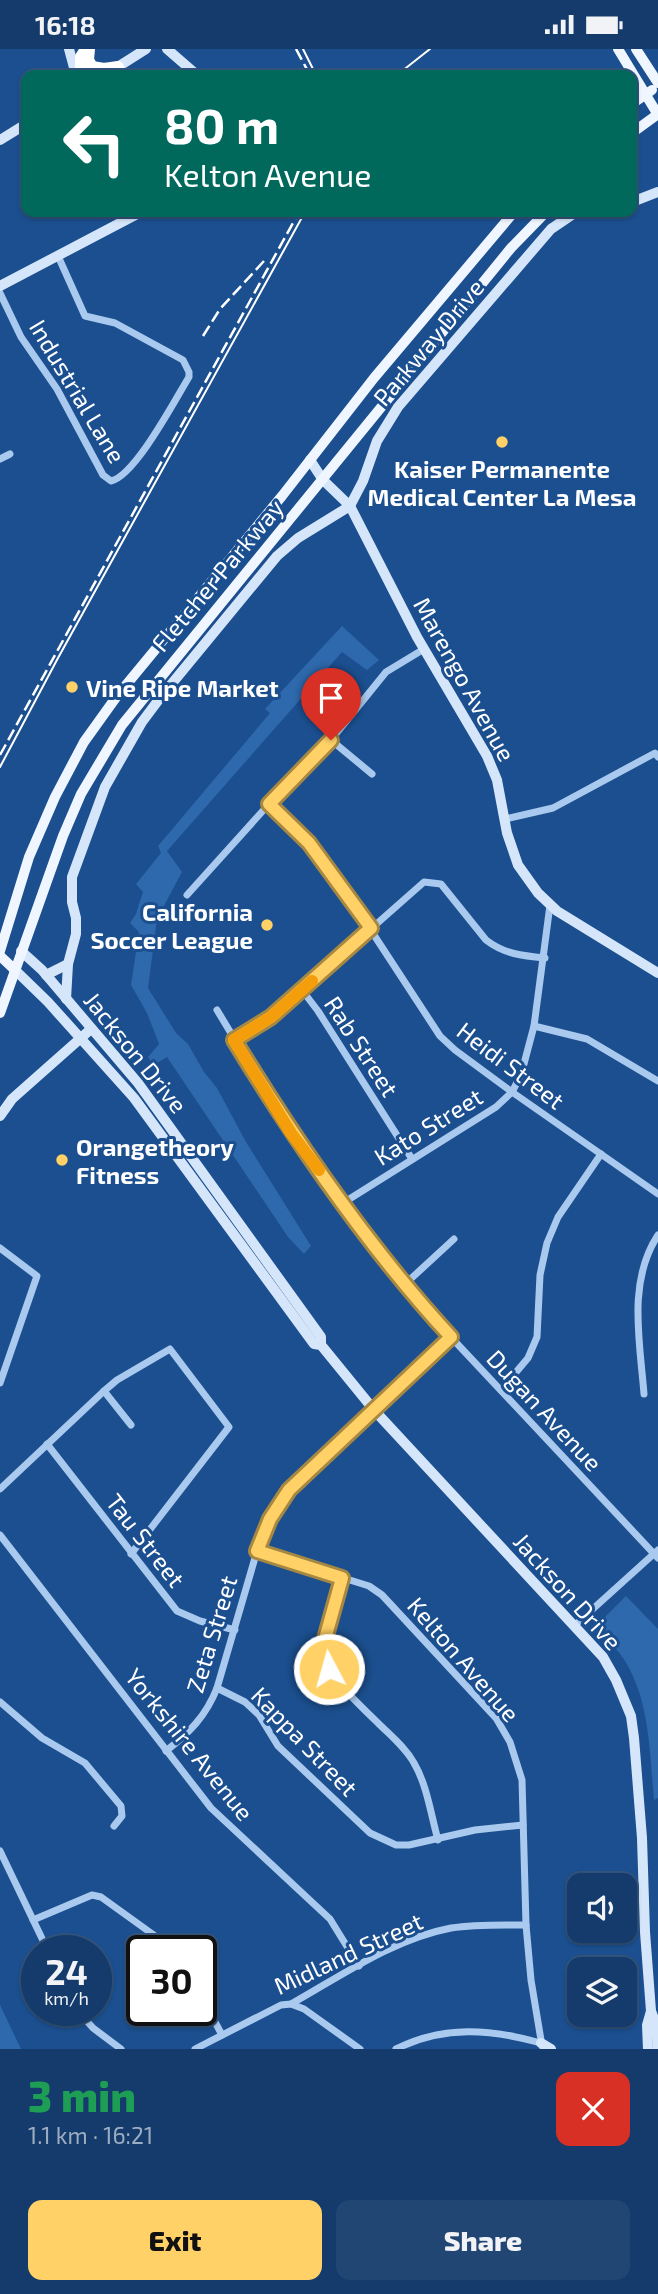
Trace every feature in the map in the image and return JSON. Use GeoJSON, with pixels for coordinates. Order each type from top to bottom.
{"type":"FeatureCollection","features":[{"type":"Feature","properties":{"kind":"highway"},"geometry":{"type":"LineString","coordinates":[[79,70],[81,57],[88,49]]}},
{"type":"Feature","properties":{"kind":"highway"},"geometry":{"type":"LineString","coordinates":[[88,49],[88,60],[92,67],[118,67]]}},
{"type":"Feature","properties":{"kind":"main road"},"geometry":{"type":"LineString","coordinates":[[69,49],[76,70]]}},
{"type":"Feature","properties":{"kind":"main road"},"geometry":{"type":"LineString","coordinates":[[113,70],[146,49]]}},
{"type":"Feature","properties":{"kind":"main road"},"geometry":{"type":"LineString","coordinates":[[167,49],[191,70]]}},
{"type":"Feature","properties":{"kind":"main road"},"geometry":{"type":"LineString","coordinates":[[618,49],[631,70]]}},
{"type":"Feature","properties":{"kind":"main road"},"geometry":{"type":"LineString","coordinates":[[636,49],[658,84],[637,100]]}},
{"type":"Feature","properties":{"kind":"main road"},"geometry":{"type":"LineString","coordinates":[[637,80],[658,114],[637,129]]}},
{"type":"Feature","properties":{"kind":"main road"},"geometry":{"type":"LineString","coordinates":[[0,140],[21,127]]}},
{"type":"Feature","properties":{"kind":"main road"},"geometry":{"type":"LineString","coordinates":[[637,200],[658,192]]}},
{"type":"Feature","properties":{"kind":"main road"},"geometry":{"type":"LineString","coordinates":[[0,286],[131,217]]}},
{"type":"Feature","properties":{"kind":"main road","name":"Fletcher Parkway"},"geometry":{"type":"LineString","coordinates":[[0,951],[2,934],[29,857],[55,797],[85,742],[117,696],[374,378],[510,217]]}},
{"type":"Feature","properties":{"kind":"main road","name":"Fletcher Parkway"},"geometry":{"type":"LineString","coordinates":[[0,1013],[63,836],[81,794],[122,725],[494,269],[541,217]]}},
{"type":"Feature","properties":{"kind":"main road","name":"Parkway Drive"},"geometry":{"type":"LineString","coordinates":[[350,506],[363,481],[377,441],[398,407],[551,229],[569,217]]}},
{"type":"Feature","properties":{"kind":"main road","name":"Marengo Avenue"},"geometry":{"type":"LineString","coordinates":[[310,460],[323,480],[350,506],[424,649],[487,755],[497,780],[510,842],[518,865],[550,905],[658,973]]}},
{"type":"Feature","properties":{"kind":"main road","name":"Marengo Avenue"},"geometry":{"type":"LineString","coordinates":[[302,470],[323,480]]}},
{"type":"Feature","properties":{"kind":"main road"},"geometry":{"type":"LineString","coordinates":[[66,999],[68,964],[76,934],[72,877],[105,787],[142,722],[277,556],[298,538],[350,506]]}},
{"type":"Feature","properties":{"kind":"main road","name":"Jackson Drive"},"geometry":{"type":"LineString","coordinates":[[2,934],[46,975],[145,1092],[321,1337],[321,1345],[374,1410],[603,1657],[631,1716],[641,1827],[645,1931],[657,2049]]}},
{"type":"Feature","properties":{"kind":"main road","name":"Jackson Drive"},"geometry":{"type":"LineString","coordinates":[[0,956],[48,1002],[134,1098],[314,1344],[321,1345]]}},
{"type":"Feature","properties":{"kind":"main road"},"geometry":{"type":"LineString","coordinates":[[46,975],[68,964]]}},
{"type":"Feature","properties":{"kind":"main road"},"geometry":{"type":"LineString","coordinates":[[0,1116],[12,1099],[91,1029]]}},
{"type":"Feature","properties":{"kind":"main road","name":"Jackson Drive"},"geometry":{"type":"LineString","coordinates":[[648,2049],[647,2025],[652,2011]]}},
{"type":"Feature","properties":{"kind":"main road"},"geometry":{"type":"LineString","coordinates":[[542,2046],[551,2049]]}},
{"type":"Feature","properties":{"kind":"street","name":"Industrial Lane"},"geometry":{"type":"LineString","coordinates":[[0,293],[21,337],[45,370],[103,475],[111,481],[118,479],[127,473],[155,435],[189,377],[189,372],[183,360],[116,323],[85,316],[58,255]]}},
{"type":"Feature","properties":{"kind":"street"},"geometry":{"type":"LineString","coordinates":[[0,460],[10,454]]}},
{"type":"Feature","properties":{"kind":"street"},"geometry":{"type":"LineString","coordinates":[[187,895],[331,740],[386,672],[424,649]]}},
{"type":"Feature","properties":{"kind":"street"},"geometry":{"type":"LineString","coordinates":[[331,740],[372,773]]}},
{"type":"Feature","properties":{"kind":"street"},"geometry":{"type":"LineString","coordinates":[[505,819],[553,808],[655,753],[658,757]]}},
{"type":"Feature","properties":{"kind":"street","name":"Heidi Street"},"geometry":{"type":"LineString","coordinates":[[269,804],[309,843],[371,928],[440,1036],[512,1092],[658,1194]]}},
{"type":"Feature","properties":{"kind":"street"},"geometry":{"type":"LineString","coordinates":[[234,1040],[271,1017],[424,882],[441,884],[486,940],[494,946],[518,956],[545,958]]}},
{"type":"Feature","properties":{"kind":"street","name":"Kato Street"},"geometry":{"type":"LineString","coordinates":[[343,1203],[496,1107],[512,1092],[521,1076],[534,1026],[550,905]]}},
{"type":"Feature","properties":{"kind":"street","name":"Rab Street"},"geometry":{"type":"LineString","coordinates":[[302,990],[412,1159]]}},
{"type":"Feature","properties":{"kind":"street","name":"Dugan Avenue"},"geometry":{"type":"LineString","coordinates":[[217,1010],[291,1133],[404,1286],[657,1554]]}},
{"type":"Feature","properties":{"kind":"street"},"geometry":{"type":"LineString","coordinates":[[534,1026],[587,1039],[658,1081]]}},
{"type":"Feature","properties":{"kind":"street"},"geometry":{"type":"LineString","coordinates":[[500,1390],[527,1358],[537,1337],[540,1275],[554,1226],[601,1154]]}},
{"type":"Feature","properties":{"kind":"street"},"geometry":{"type":"LineString","coordinates":[[644,1394],[639,1279],[648,1252],[658,1235]]}},
{"type":"Feature","properties":{"kind":"street"},"geometry":{"type":"LineString","coordinates":[[404,1286],[454,1239]]}},
{"type":"Feature","properties":{"kind":"street"},"geometry":{"type":"LineString","coordinates":[[0,1248],[37,1276],[0,1383]]}},
{"type":"Feature","properties":{"kind":"street","name":"Zeta Street"},"geometry":{"type":"LineString","coordinates":[[166,1751],[201,1720],[217,1688],[257,1551],[270,1519],[289,1490],[451,1337]]}},
{"type":"Feature","properties":{"kind":"street"},"geometry":{"type":"LineString","coordinates":[[0,1489],[117,1380],[170,1349],[229,1427],[131,1554]]}},
{"type":"Feature","properties":{"kind":"street"},"geometry":{"type":"LineString","coordinates":[[104,1391],[131,1425]]}},
{"type":"Feature","properties":{"kind":"street","name":"Tau Street"},"geometry":{"type":"LineString","coordinates":[[47,1444],[177,1611],[235,1630]]}},
{"type":"Feature","properties":{"kind":"street","name":"Yorkshire Avenue"},"geometry":{"type":"LineString","coordinates":[[0,1535],[211,1808],[330,1919],[359,1966]]}},
{"type":"Feature","properties":{"kind":"street","name":"Kelton Avenue"},"geometry":{"type":"LineString","coordinates":[[257,1551],[369,1586],[382,1595],[496,1718],[510,1742],[522,1780],[526,1925],[531,1980],[542,2046]]}},
{"type":"Feature","properties":{"kind":"street"},"geometry":{"type":"LineString","coordinates":[[574,1626],[657,1554]]}},
{"type":"Feature","properties":{"kind":"street"},"geometry":{"type":"LineString","coordinates":[[342,1578],[325,1639],[329,1669],[342,1689],[401,1745],[413,1761],[421,1777],[438,1840]]}},
{"type":"Feature","properties":{"kind":"street","name":"Kappa Street"},"geometry":{"type":"LineString","coordinates":[[217,1688],[245,1702],[259,1715],[278,1746],[370,1833],[396,1845],[438,1840],[475,1830],[523,1825]]}},
{"type":"Feature","properties":{"kind":"street"},"geometry":{"type":"LineString","coordinates":[[0,1702],[42,1738],[85,1763],[121,1806],[122,1816],[114,1826]]}},
{"type":"Feature","properties":{"kind":"street"},"geometry":{"type":"LineString","coordinates":[[0,1851],[40,1935]]}},
{"type":"Feature","properties":{"kind":"street"},"geometry":{"type":"LineString","coordinates":[[33,1920],[92,1895],[101,1897],[154,1935]]}},
{"type":"Feature","properties":{"kind":"street","name":"Midland Street"},"geometry":{"type":"LineString","coordinates":[[195,2049],[281,2005],[291,2004],[399,1945],[435,1932],[479,1925],[526,1925]]}},
{"type":"Feature","properties":{"kind":"street"},"geometry":{"type":"LineString","coordinates":[[291,2004],[304,2009],[360,2049]]}},
{"type":"Feature","properties":{"kind":"street"},"geometry":{"type":"LineString","coordinates":[[91,2026],[121,2049]]}},
{"type":"Feature","properties":{"kind":"street"},"geometry":{"type":"LineString","coordinates":[[217,2026],[222,2035]]}},
{"type":"Feature","properties":{"kind":"street"},"geometry":{"type":"LineString","coordinates":[[396,2049],[430,2036],[469,2031],[492,2032],[542,2046]]}},
{"type":"Feature","properties":{"kind":"shaded area"},"geometry":{"type":"Polygon","coordinates":[[[342,626],[379,660],[367,670],[342,652],[167,851],[182,872],[157,919],[148,988],[176,1033],[188,1044],[217,1088],[246,1142],[311,1246],[304,1254],[288,1237],[167,1057],[154,1065],[148,1057],[159,1044],[147,1013],[131,985],[139,932],[130,923],[143,892],[136,884],[161,853],[158,846],[270,713],[265,709],[342,626]]]}},
{"type":"Feature","properties":{"kind":"shaded area"},"geometry":{"type":"Polygon","coordinates":[[[626,1596],[658,1629],[658,1798],[654,1800],[648,1733],[637,1685],[623,1658],[596,1626],[626,1596]]]}},
{"type":"Feature","properties":{"kind":"shaded area"},"geometry":{"type":"Polygon","coordinates":[[[0,2005],[21,2049],[0,2049],[0,2005]]]}},
{"type":"Feature","properties":{"kind":"tram line"},"geometry":{"type":"LineString","coordinates":[[303,49],[314,70]]}},
{"type":"Feature","properties":{"kind":"tram line"},"geometry":{"type":"LineString","coordinates":[[403,70],[430,49]]}},
{"type":"Feature","properties":{"kind":"tram line"},"geometry":{"type":"LineString","coordinates":[[0,767],[302,217]]}},
{"type":"Feature","properties":{"kind":"railway"},"geometry":{"type":"LineString","coordinates":[[296,49],[307,70]]}},
{"type":"Feature","properties":{"kind":"railway"},"geometry":{"type":"LineString","coordinates":[[0,755],[296,217]]}},
{"type":"Feature","properties":{"kind":"railway"},"geometry":{"type":"LineString","coordinates":[[203,336],[220,309],[264,261]]}},
{"type":"Feature","properties":{"kind":"slow traffic"},"geometry":{"type":"LineString","coordinates":[[312,981],[271,1017],[234,1040],[291,1133],[319,1170]]}},
{"type":"Feature","properties":{"kind":"place","name":"Kaiser Permanente Medical Center La Mesa"},"geometry":{"type":"Point","coordinates":[502,442]}},
{"type":"Feature","properties":{"kind":"place","name":"Vine Ripe Market"},"geometry":{"type":"Point","coordinates":[72,687]}},
{"type":"Feature","properties":{"kind":"place","name":"California Soccer League"},"geometry":{"type":"Point","coordinates":[267,925]}},
{"type":"Feature","properties":{"kind":"place","name":"Orangetheory Fitness"},"geometry":{"type":"Point","coordinates":[62,1160]}},
{"type":"Feature","properties":{"kind":"route"},"geometry":{"type":"LineString","coordinates":[[329,1669],[325,1639],[342,1578],[257,1551],[270,1519],[289,1490],[451,1337],[404,1286],[291,1133],[234,1040],[271,1017],[371,928],[309,843],[269,804],[331,740]]}}]}
